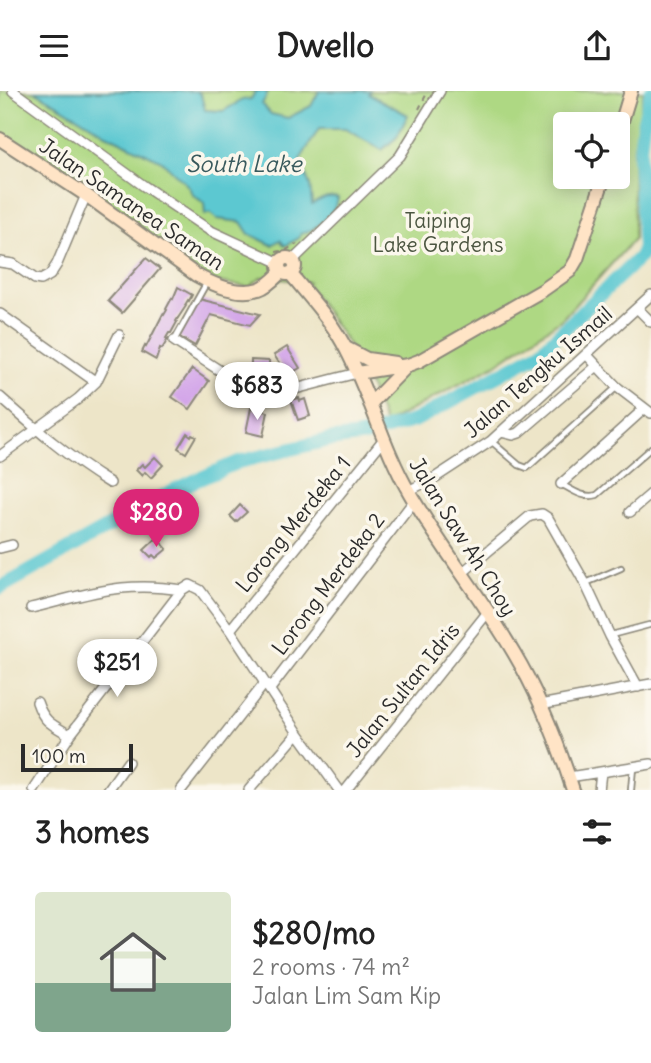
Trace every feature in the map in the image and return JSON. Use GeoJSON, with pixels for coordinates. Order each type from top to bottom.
{"type":"FeatureCollection","features":[{"type":"Feature","properties":{"kind":"street"},"geometry":{"type":"LineString","coordinates":[[13,91],[209,230],[286,267],[400,156],[440,91]]}},
{"type":"Feature","properties":{"kind":"street"},"geometry":{"type":"LineString","coordinates":[[625,112],[631,91]]}},
{"type":"Feature","properties":{"kind":"street","name":"Jalan Samanea Saman"},"geometry":{"type":"LineString","coordinates":[[1,141],[86,195],[207,281],[234,290],[260,289],[286,267]]}},
{"type":"Feature","properties":{"kind":"street"},"geometry":{"type":"LineString","coordinates":[[174,341],[253,392],[263,395],[357,373],[408,365],[543,291],[570,271],[577,258],[600,189]]}},
{"type":"Feature","properties":{"kind":"street"},"geometry":{"type":"LineString","coordinates":[[0,262],[13,264],[35,279],[41,280],[50,275],[86,195]]}},
{"type":"Feature","properties":{"kind":"street","name":"Jalan Saw Ah Choy"},"geometry":{"type":"LineString","coordinates":[[286,267],[336,331],[411,496],[514,653],[540,705],[573,790]]}},
{"type":"Feature","properties":{"kind":"street","name":"Jalan Tengku Ismail"},"geometry":{"type":"LineString","coordinates":[[411,496],[491,441],[651,295]]}},
{"type":"Feature","properties":{"kind":"street"},"geometry":{"type":"LineString","coordinates":[[637,308],[651,322]]}},
{"type":"Feature","properties":{"kind":"street"},"geometry":{"type":"LineString","coordinates":[[0,314],[96,382]]}},
{"type":"Feature","properties":{"kind":"street"},"geometry":{"type":"LineString","coordinates":[[0,456],[78,399],[96,382],[119,335]]}},
{"type":"Feature","properties":{"kind":"street"},"geometry":{"type":"LineString","coordinates":[[346,348],[367,359],[408,365]]}},
{"type":"Feature","properties":{"kind":"street"},"geometry":{"type":"LineString","coordinates":[[561,484],[648,411],[617,387],[587,355]]}},
{"type":"Feature","properties":{"kind":"street"},"geometry":{"type":"LineString","coordinates":[[370,404],[408,365]]}},
{"type":"Feature","properties":{"kind":"street"},"geometry":{"type":"LineString","coordinates":[[501,432],[513,435],[519,433],[597,366]]}},
{"type":"Feature","properties":{"kind":"street"},"geometry":{"type":"LineString","coordinates":[[0,397],[82,465],[110,483]]}},
{"type":"Feature","properties":{"kind":"street","name":"Lorong Merdeka 1"},"geometry":{"type":"LineString","coordinates":[[230,629],[381,433]]}},
{"type":"Feature","properties":{"kind":"street"},"geometry":{"type":"LineString","coordinates":[[630,512],[651,494]]}},
{"type":"Feature","properties":{"kind":"street","name":"Lorong Merdeka 2"},"geometry":{"type":"LineString","coordinates":[[268,686],[411,496]]}},
{"type":"Feature","properties":{"kind":"street"},"geometry":{"type":"LineString","coordinates":[[462,573],[530,516],[542,514],[548,518],[585,583],[638,687]]}},
{"type":"Feature","properties":{"kind":"street"},"geometry":{"type":"LineString","coordinates":[[0,548],[12,545]]}},
{"type":"Feature","properties":{"kind":"street"},"geometry":{"type":"LineString","coordinates":[[34,790],[70,735],[182,590],[190,585],[200,590],[230,629],[339,790]]}},
{"type":"Feature","properties":{"kind":"street"},"geometry":{"type":"LineString","coordinates":[[31,608],[93,592],[121,588],[157,587],[182,590]]}},
{"type":"Feature","properties":{"kind":"street","name":"Jalan Sultan Idris"},"geometry":{"type":"LineString","coordinates":[[346,790],[488,612]]}},
{"type":"Feature","properties":{"kind":"street"},"geometry":{"type":"LineString","coordinates":[[540,705],[651,684]]}},
{"type":"Feature","properties":{"kind":"street"},"geometry":{"type":"LineString","coordinates":[[181,790],[268,686]]}},
{"type":"Feature","properties":{"kind":"street"},"geometry":{"type":"LineString","coordinates":[[37,702],[41,715],[70,735]]}},
{"type":"Feature","properties":{"kind":"street"},"geometry":{"type":"LineString","coordinates":[[249,790],[298,733]]}},
{"type":"Feature","properties":{"kind":"street"},"geometry":{"type":"LineString","coordinates":[[108,790],[128,762]]}},
{"type":"Feature","properties":{"kind":"street"},"geometry":{"type":"LineString","coordinates":[[569,777],[651,764]]}},
{"type":"Feature","properties":{"kind":"street"},"geometry":{"type":"LineString","coordinates":[[599,790],[601,772]]}},
{"type":"Feature","properties":{"kind":"lane"},"geometry":{"type":"LineString","coordinates":[[174,341],[207,281]]}},
{"type":"Feature","properties":{"kind":"lane"},"geometry":{"type":"LineString","coordinates":[[491,441],[519,465],[527,468],[617,387]]}},
{"type":"Feature","properties":{"kind":"lane"},"geometry":{"type":"LineString","coordinates":[[0,412],[9,405]]}},
{"type":"Feature","properties":{"kind":"lane"},"geometry":{"type":"LineString","coordinates":[[561,484],[588,497],[597,495],[651,448]]}},
{"type":"Feature","properties":{"kind":"lane"},"geometry":{"type":"LineString","coordinates":[[585,583],[621,568]]}},
{"type":"Feature","properties":{"kind":"lane"},"geometry":{"type":"LineString","coordinates":[[610,636],[649,625]]}},
{"type":"Feature","properties":{"kind":"lane"},"geometry":{"type":"LineString","coordinates":[[631,790],[633,767]]}},
{"type":"Feature","properties":{"kind":"path"},"geometry":{"type":"LineString","coordinates":[[418,110],[428,91]]}},
{"type":"Feature","properties":{"kind":"path"},"geometry":{"type":"LineString","coordinates":[[267,251],[286,250],[300,241]]}},
{"type":"Feature","properties":{"kind":"green space","name":"Taiping Lake Gardens"},"geometry":{"type":"Polygon","coordinates":[[[0,91],[645,91],[633,153],[634,239],[562,319],[495,365],[385,424],[359,360],[306,283],[308,282],[262,277],[249,287],[211,281],[0,137],[0,91]]]}},
{"type":"Feature","properties":{"kind":"water","name":"South Lake"},"geometry":{"type":"Polygon","coordinates":[[[35,91],[197,91],[201,95],[205,110],[223,111],[242,100],[251,99],[255,92],[264,91],[268,93],[262,104],[271,114],[288,118],[311,106],[319,91],[370,91],[369,94],[408,115],[397,137],[382,150],[345,129],[319,129],[300,160],[310,185],[312,204],[324,198],[338,198],[329,215],[318,225],[301,233],[299,238],[285,246],[280,240],[272,245],[249,234],[241,222],[217,219],[210,213],[205,215],[204,203],[193,195],[188,186],[162,161],[106,134],[35,91]]]}},
{"type":"Feature","properties":{"kind":"building"},"geometry":{"type":"Polygon","coordinates":[[[146,258],[160,269],[122,313],[108,301],[146,258]]]}},
{"type":"Feature","properties":{"kind":"building"},"geometry":{"type":"Polygon","coordinates":[[[178,287],[192,295],[162,349],[160,348],[156,360],[142,352],[178,287]]]}},
{"type":"Feature","properties":{"kind":"building"},"geometry":{"type":"Polygon","coordinates":[[[199,299],[260,314],[250,325],[211,315],[195,346],[178,336],[199,299]]]}},
{"type":"Feature","properties":{"kind":"building"},"geometry":{"type":"Polygon","coordinates":[[[287,347],[300,368],[286,373],[274,355],[287,347]]]}},
{"type":"Feature","properties":{"kind":"building"},"geometry":{"type":"Polygon","coordinates":[[[251,360],[269,361],[269,380],[260,380],[260,374],[251,374],[251,360]]]}},
{"type":"Feature","properties":{"kind":"building"},"geometry":{"type":"Polygon","coordinates":[[[192,369],[209,381],[190,409],[172,397],[192,369]]]}},
{"type":"Feature","properties":{"kind":"building"},"geometry":{"type":"Polygon","coordinates":[[[299,398],[300,401],[305,399],[310,416],[298,420],[291,400],[299,398]]]}},
{"type":"Feature","properties":{"kind":"building"},"geometry":{"type":"Polygon","coordinates":[[[251,408],[268,412],[263,436],[246,432],[251,408]]]}},
{"type":"Feature","properties":{"kind":"building"},"geometry":{"type":"Polygon","coordinates":[[[187,433],[196,436],[186,453],[178,448],[187,433]]]}},
{"type":"Feature","properties":{"kind":"building"},"geometry":{"type":"Polygon","coordinates":[[[155,457],[163,465],[151,478],[145,472],[142,476],[136,470],[142,464],[145,467],[155,457]]]}},
{"type":"Feature","properties":{"kind":"building"},"geometry":{"type":"Polygon","coordinates":[[[240,505],[247,512],[236,522],[230,516],[240,505]]]}},
{"type":"Feature","properties":{"kind":"building"},"geometry":{"type":"Polygon","coordinates":[[[157,538],[167,549],[156,558],[144,550],[157,538]]]}},
{"type":"Feature","properties":{"kind":"waterway"},"geometry":{"type":"LineString","coordinates":[[0,588],[174,490],[238,462],[328,440],[367,435],[416,420],[539,353],[641,256],[644,248],[639,158],[643,124],[651,92]]}}]}
